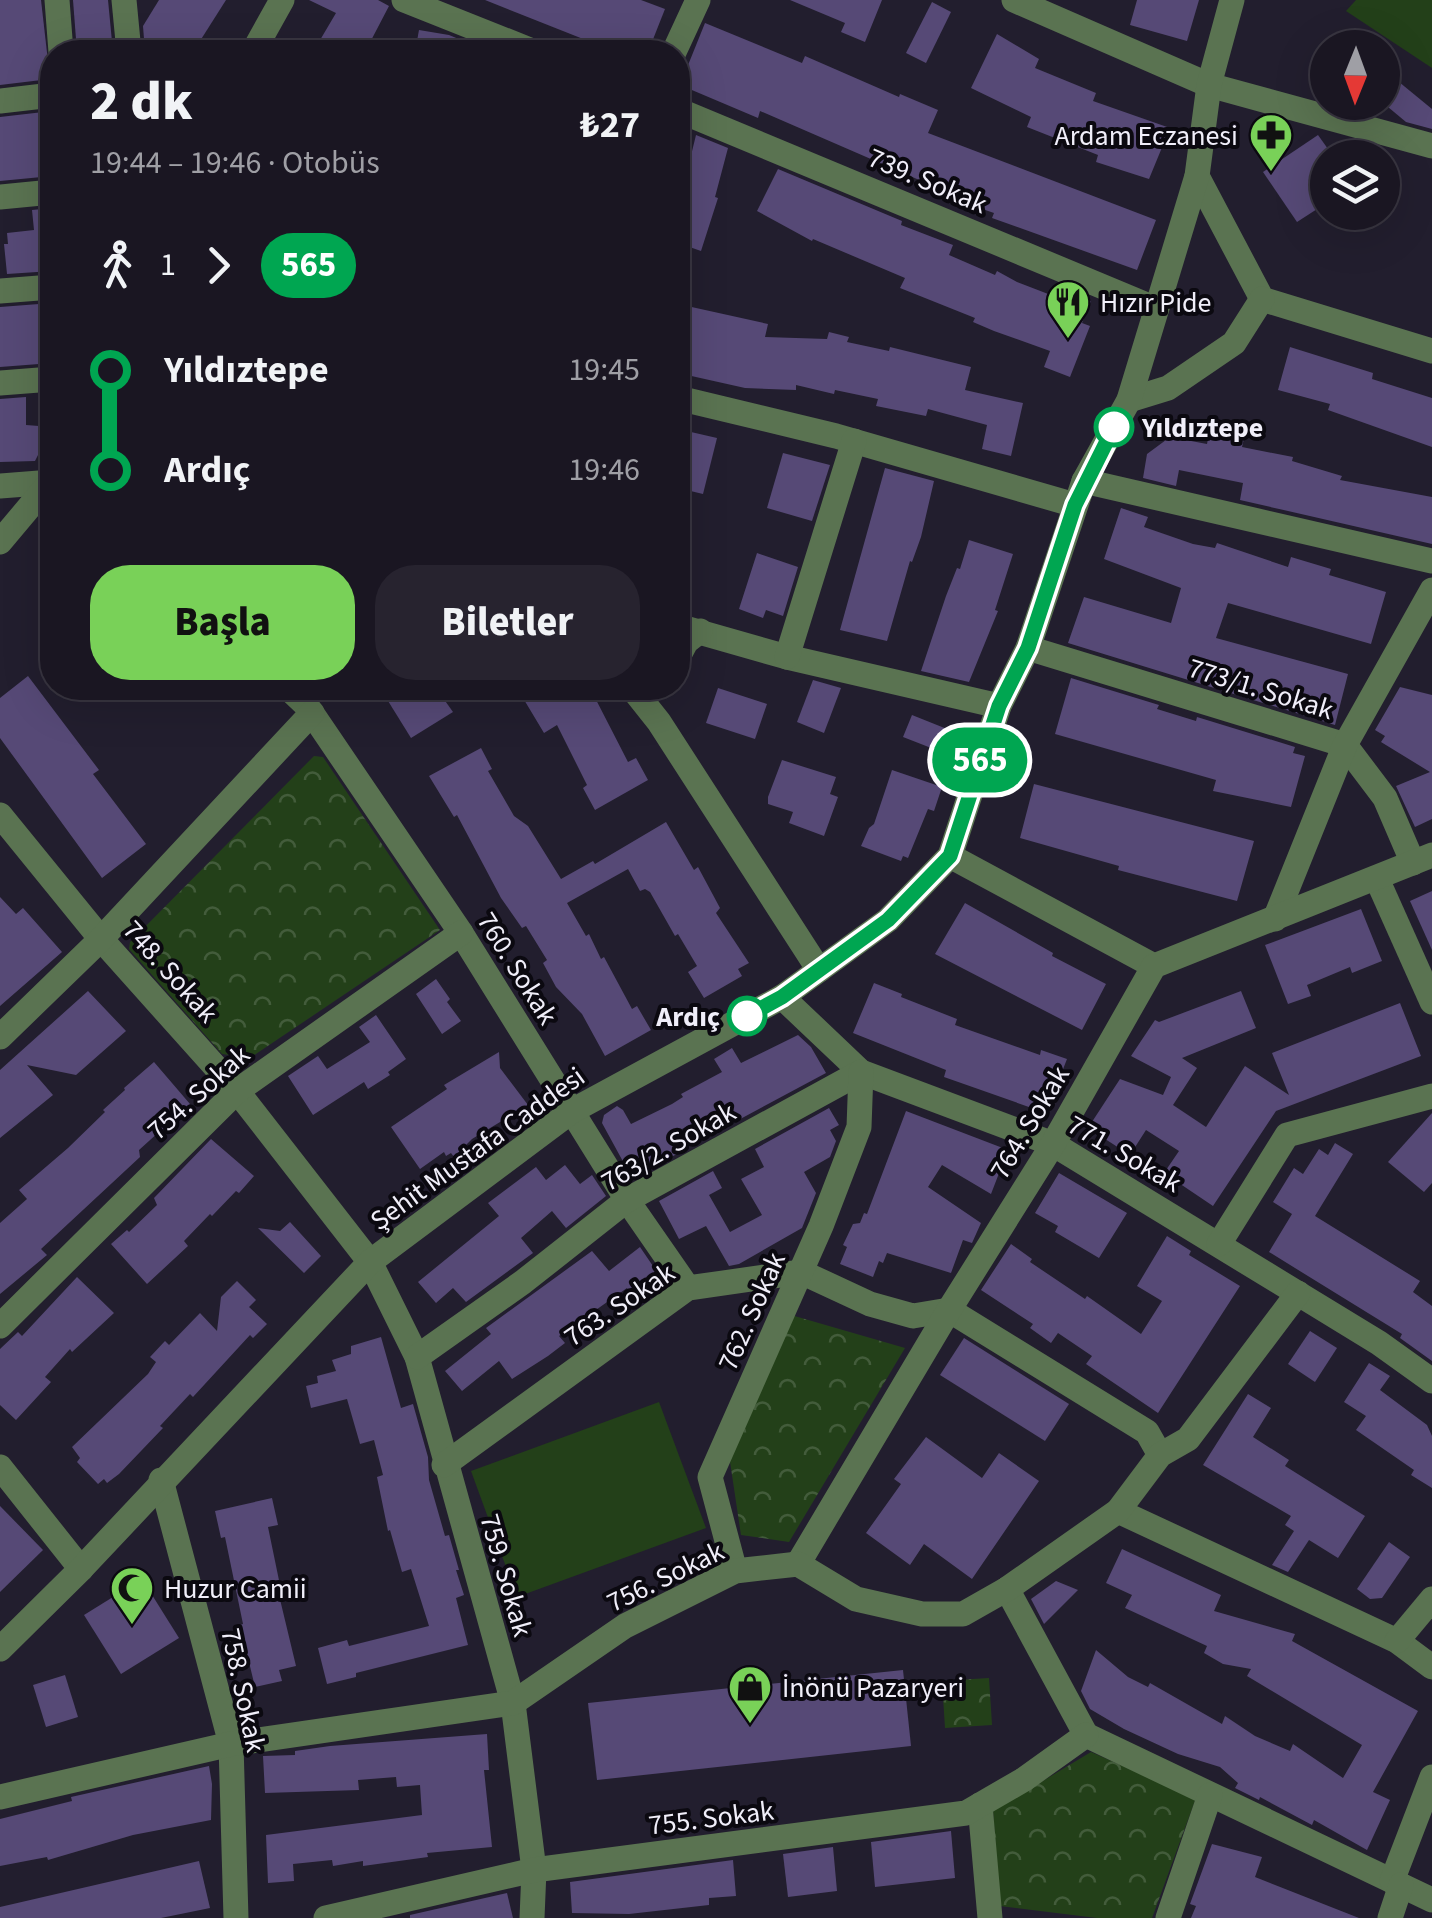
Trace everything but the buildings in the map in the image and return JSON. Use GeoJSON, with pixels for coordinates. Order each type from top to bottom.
{"type":"FeatureCollection","features":[{"type":"Feature","properties":{"kind":"street"},"geometry":{"type":"LineString","coordinates":[[57,0],[59,40]]}},
{"type":"Feature","properties":{"kind":"street"},"geometry":{"type":"LineString","coordinates":[[124,0],[128,40]]}},
{"type":"Feature","properties":{"kind":"street"},"geometry":{"type":"LineString","coordinates":[[260,40],[282,0]]}},
{"type":"Feature","properties":{"kind":"street"},"geometry":{"type":"LineString","coordinates":[[404,0],[477,40]]}},
{"type":"Feature","properties":{"kind":"street"},"geometry":{"type":"LineString","coordinates":[[680,40],[698,0]]}},
{"type":"Feature","properties":{"kind":"street"},"geometry":{"type":"LineString","coordinates":[[1014,0],[1208,85],[1432,146]]}},
{"type":"Feature","properties":{"kind":"street","name":"Şehit Mustafa Caddesi"},"geometry":{"type":"LineString","coordinates":[[0,1649],[81,1569],[370,1262],[572,1111],[782,997],[888,920],[950,856],[999,706],[1028,648],[1080,493],[1129,400],[1197,176],[1208,85],[1232,0]]}},
{"type":"Feature","properties":{"kind":"street"},"geometry":{"type":"LineString","coordinates":[[0,101],[40,96]]}},
{"type":"Feature","properties":{"kind":"street","name":"739. Sokak"},"geometry":{"type":"LineString","coordinates":[[690,115],[1154,308]]}},
{"type":"Feature","properties":{"kind":"street"},"geometry":{"type":"LineString","coordinates":[[1197,176],[1262,299],[1432,351]]}},
{"type":"Feature","properties":{"kind":"street"},"geometry":{"type":"LineString","coordinates":[[0,197],[40,193]]}},
{"type":"Feature","properties":{"kind":"street"},"geometry":{"type":"LineString","coordinates":[[0,291],[40,288]]}},
{"type":"Feature","properties":{"kind":"street"},"geometry":{"type":"LineString","coordinates":[[1129,400],[1168,388],[1234,343],[1262,299]]}},
{"type":"Feature","properties":{"kind":"street"},"geometry":{"type":"LineString","coordinates":[[0,383],[40,380]]}},
{"type":"Feature","properties":{"kind":"street"},"geometry":{"type":"LineString","coordinates":[[690,401],[1080,493],[1432,562]]}},
{"type":"Feature","properties":{"kind":"street"},"geometry":{"type":"LineString","coordinates":[[788,657],[854,441]]}},
{"type":"Feature","properties":{"kind":"street"},"geometry":{"type":"LineString","coordinates":[[0,486],[40,483]]}},
{"type":"Feature","properties":{"kind":"street"},"geometry":{"type":"LineString","coordinates":[[0,542],[40,496]]}},
{"type":"Feature","properties":{"kind":"street"},"geometry":{"type":"LineString","coordinates":[[1274,919],[1345,746],[1432,590]]}},
{"type":"Feature","properties":{"kind":"street"},"geometry":{"type":"LineString","coordinates":[[690,629],[788,657],[999,706]]}},
{"type":"Feature","properties":{"kind":"street","name":"773/1. Sokak"},"geometry":{"type":"LineString","coordinates":[[1028,648],[1345,746],[1385,798],[1423,859]]}},
{"type":"Feature","properties":{"kind":"street","name":"760. Sokak"},"geometry":{"type":"LineString","coordinates":[[300,700],[462,933],[627,1200],[688,1288]]}},
{"type":"Feature","properties":{"kind":"street"},"geometry":{"type":"LineString","coordinates":[[642,700],[819,970]]}},
{"type":"Feature","properties":{"kind":"street"},"geometry":{"type":"LineString","coordinates":[[659,722],[662,700]]}},
{"type":"Feature","properties":{"kind":"street"},"geometry":{"type":"LineString","coordinates":[[0,1036],[102,939],[312,713]]}},
{"type":"Feature","properties":{"kind":"street","name":"748. Sokak"},"geometry":{"type":"LineString","coordinates":[[0,815],[102,939],[236,1091],[370,1262]]}},
{"type":"Feature","properties":{"kind":"street"},"geometry":{"type":"LineString","coordinates":[[950,856],[1154,966],[1423,859]]}},
{"type":"Feature","properties":{"kind":"street"},"geometry":{"type":"LineString","coordinates":[[1377,879],[1432,1002]]}},
{"type":"Feature","properties":{"kind":"street","name":"754. Sokak"},"geometry":{"type":"LineString","coordinates":[[0,1326],[236,1091],[462,933]]}},
{"type":"Feature","properties":{"kind":"street","name":"764. Sokak"},"geometry":{"type":"LineString","coordinates":[[798,1564],[1053,1144],[1154,966]]}},
{"type":"Feature","properties":{"kind":"street","name":"771. Sokak"},"geometry":{"type":"LineString","coordinates":[[782,997],[861,1072],[1053,1144],[1379,1343],[1432,1381]]}},
{"type":"Feature","properties":{"kind":"street","name":"763/2. Sokak"},"geometry":{"type":"LineString","coordinates":[[416,1357],[523,1282],[627,1200],[861,1072]]}},
{"type":"Feature","properties":{"kind":"street","name":"762. Sokak"},"geometry":{"type":"LineString","coordinates":[[735,1571],[710,1477],[801,1272],[859,1128],[861,1072]]}},
{"type":"Feature","properties":{"kind":"street"},"geometry":{"type":"LineString","coordinates":[[1219,1244],[1287,1135],[1432,1096]]}},
{"type":"Feature","properties":{"kind":"street","name":"759. Sokak"},"geometry":{"type":"LineString","coordinates":[[370,1262],[416,1357],[512,1703],[534,1870],[532,1918]]}},
{"type":"Feature","properties":{"kind":"street"},"geometry":{"type":"LineString","coordinates":[[801,1272],[870,1304],[913,1316],[949,1310],[1147,1432],[1160,1455]]}},
{"type":"Feature","properties":{"kind":"street","name":"763. Sokak"},"geometry":{"type":"LineString","coordinates":[[444,1465],[688,1288],[801,1272]]}},
{"type":"Feature","properties":{"kind":"street"},"geometry":{"type":"LineString","coordinates":[[798,1564],[856,1599],[922,1614],[963,1614],[1007,1589],[1118,1511],[1160,1455],[1188,1438],[1298,1294]]}},
{"type":"Feature","properties":{"kind":"street"},"geometry":{"type":"LineString","coordinates":[[0,1467],[81,1569]]}},
{"type":"Feature","properties":{"kind":"street","name":"758. Sokak"},"geometry":{"type":"LineString","coordinates":[[161,1480],[231,1744],[236,1918]]}},
{"type":"Feature","properties":{"kind":"street"},"geometry":{"type":"LineString","coordinates":[[1118,1511],[1398,1641],[1432,1667]]}},
{"type":"Feature","properties":{"kind":"street","name":"756. Sokak"},"geometry":{"type":"LineString","coordinates":[[0,1797],[231,1744],[512,1703],[625,1626],[735,1571],[798,1564]]}},
{"type":"Feature","properties":{"kind":"street"},"geometry":{"type":"LineString","coordinates":[[1007,1589],[1086,1735],[1432,1900]]}},
{"type":"Feature","properties":{"kind":"street"},"geometry":{"type":"LineString","coordinates":[[1398,1641],[1432,1599]]}},
{"type":"Feature","properties":{"kind":"street","name":"755. Sokak"},"geometry":{"type":"LineString","coordinates":[[326,1918],[534,1870],[966,1813],[1023,1780],[1086,1735]]}},
{"type":"Feature","properties":{"kind":"street"},"geometry":{"type":"LineString","coordinates":[[1390,1918],[1397,1883],[1432,1776]]}},
{"type":"Feature","properties":{"kind":"street"},"geometry":{"type":"LineString","coordinates":[[1168,1918],[1210,1795]]}},
{"type":"Feature","properties":{"kind":"street"},"geometry":{"type":"LineString","coordinates":[[980,1805],[990,1918]]}},
{"type":"Feature","properties":{"kind":"green space"},"geometry":{"type":"Polygon","coordinates":[[[1356,0],[1432,0],[1432,68],[1400,47],[1400,30],[1375,30],[1346,11],[1356,0]]]}},
{"type":"Feature","properties":{"kind":"green space"},"geometry":{"type":"Polygon","coordinates":[[[314,756],[323,757],[440,930],[250,1058],[222,1054],[129,949],[130,942],[314,756]]]}},
{"type":"Feature","properties":{"kind":"green space"},"geometry":{"type":"Polygon","coordinates":[[[791,1315],[905,1348],[789,1542],[741,1535],[729,1455],[791,1315]]]}},
{"type":"Feature","properties":{"kind":"green space"},"geometry":{"type":"Polygon","coordinates":[[[659,1402],[706,1528],[517,1597],[471,1471],[659,1402]]]}},
{"type":"Feature","properties":{"kind":"green space"},"geometry":{"type":"Polygon","coordinates":[[[989,1678],[992,1725],[945,1728],[942,1681],[989,1678]]]}},
{"type":"Feature","properties":{"kind":"green space"},"geometry":{"type":"Polygon","coordinates":[[[1091,1752],[1196,1798],[1152,1918],[1097,1918],[1000,1906],[993,1811],[1091,1752]]]}},
{"type":"Feature","properties":{"kind":"bus line","name":"565"},"geometry":{"type":"LineString","coordinates":[[747,1016],[782,997],[888,920],[950,856],[999,706],[1028,648],[1075,505],[1114,427]]}},
{"type":"Feature","properties":{"kind":"place","name":"Ardam Eczanesi"},"geometry":{"type":"Point","coordinates":[1271,173]}},
{"type":"Feature","properties":{"kind":"place","name":"Hızır Pide"},"geometry":{"type":"Point","coordinates":[1068,340]}},
{"type":"Feature","properties":{"kind":"place","name":"Yıldıztepe"},"geometry":{"type":"Point","coordinates":[1114,427]}},
{"type":"Feature","properties":{"kind":"place","name":"Ardıç"},"geometry":{"type":"Point","coordinates":[747,1016]}},
{"type":"Feature","properties":{"kind":"place","name":"Huzur Camii"},"geometry":{"type":"Point","coordinates":[132,1626]}},
{"type":"Feature","properties":{"kind":"place","name":"İnönü Pazaryeri"},"geometry":{"type":"Point","coordinates":[750,1725]}}]}
